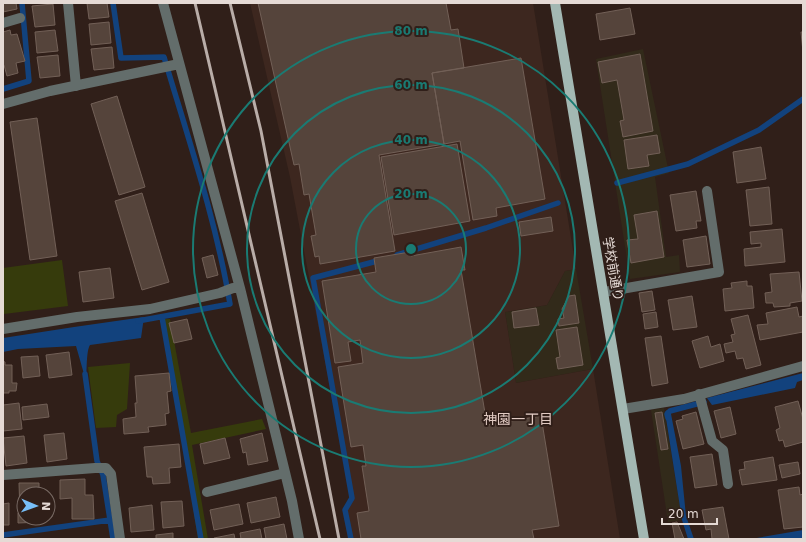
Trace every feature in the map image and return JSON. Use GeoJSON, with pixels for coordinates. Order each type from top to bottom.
{"type":"FeatureCollection","features":[{"type":"Feature","properties":{"kind":"main road","name":"学校前通り"},"geometry":{"type":"LineString","coordinates":[[555,3],[644,539]]}},
{"type":"Feature","properties":{"kind":"street"},"geometry":{"type":"LineString","coordinates":[[68,3],[76,86]]}},
{"type":"Feature","properties":{"kind":"street"},"geometry":{"type":"LineString","coordinates":[[163,3],[176,65],[285,473],[299,539]]}},
{"type":"Feature","properties":{"kind":"street"},"geometry":{"type":"LineString","coordinates":[[3,23],[20,18]]}},
{"type":"Feature","properties":{"kind":"street"},"geometry":{"type":"LineString","coordinates":[[3,104],[50,91],[176,65]]}},
{"type":"Feature","properties":{"kind":"street"},"geometry":{"type":"LineString","coordinates":[[604,292],[719,272],[707,191]]}},
{"type":"Feature","properties":{"kind":"street"},"geometry":{"type":"LineString","coordinates":[[3,329],[77,317],[150,309],[236,288]]}},
{"type":"Feature","properties":{"kind":"street"},"geometry":{"type":"LineString","coordinates":[[623,408],[684,399],[803,366]]}},
{"type":"Feature","properties":{"kind":"street"},"geometry":{"type":"LineString","coordinates":[[699,394],[712,441],[724,450],[728,484]]}},
{"type":"Feature","properties":{"kind":"street"},"geometry":{"type":"LineString","coordinates":[[3,475],[106,468],[111,474],[120,539]]}},
{"type":"Feature","properties":{"kind":"street"},"geometry":{"type":"LineString","coordinates":[[207,492],[285,473]]}},
{"type":"Feature","properties":{"kind":"shaded area"},"geometry":{"type":"Polygon","coordinates":[[[250,3],[533,3],[576,269],[565,271],[547,305],[505,312],[516,383],[593,369],[620,539],[348,539],[343,509],[351,498],[290,177],[250,3]]]}},
{"type":"Feature","properties":{"kind":"shaded area"},"geometry":{"type":"Polygon","coordinates":[[[643,49],[669,173],[655,177],[666,257],[679,255],[680,272],[630,279],[596,59],[643,49]]]}},
{"type":"Feature","properties":{"kind":"shaded area"},"geometry":{"type":"Polygon","coordinates":[[[576,269],[593,369],[516,383],[505,312],[547,305],[565,271],[576,269]]]}},
{"type":"Feature","properties":{"kind":"shaded area"},"geometry":{"type":"Polygon","coordinates":[[[664,408],[682,520],[668,522],[651,410],[664,408]]]}},
{"type":"Feature","properties":{"kind":"green space"},"geometry":{"type":"Polygon","coordinates":[[[62,260],[68,306],[4,314],[3,268],[62,260]]]}},
{"type":"Feature","properties":{"kind":"green space"},"geometry":{"type":"Polygon","coordinates":[[[161,319],[170,319],[191,433],[262,419],[266,429],[192,445],[208,539],[198,539],[179,418],[161,319]]]}},
{"type":"Feature","properties":{"kind":"green space"},"geometry":{"type":"Polygon","coordinates":[[[130,363],[127,409],[117,415],[116,427],[96,428],[88,367],[130,363]]]}},
{"type":"Feature","properties":{"kind":"water"},"geometry":{"type":"Polygon","coordinates":[[[144,317],[141,338],[90,345],[87,357],[86,381],[76,346],[18,349],[3,352],[3,338],[144,317]]]}},
{"type":"Feature","properties":{"kind":"water"},"geometry":{"type":"Polygon","coordinates":[[[803,373],[803,380],[797,382],[795,388],[712,405],[707,398],[803,373]]]}},
{"type":"Feature","properties":{"kind":"water"},"geometry":{"type":"Polygon","coordinates":[[[667,410],[671,414],[681,466],[686,516],[694,539],[688,539],[682,520],[665,412],[667,410]]]}},
{"type":"Feature","properties":{"kind":"water"},"geometry":{"type":"Polygon","coordinates":[[[803,530],[803,539],[751,539],[803,530]]]}},
{"type":"Feature","properties":{"kind":"building"},"geometry":{"type":"Polygon","coordinates":[[[3,3],[16,3],[17,9],[3,12],[3,3]]]}},
{"type":"Feature","properties":{"kind":"building"},"geometry":{"type":"Polygon","coordinates":[[[87,3],[107,3],[109,17],[89,19],[87,3]]]}},
{"type":"Feature","properties":{"kind":"building"},"geometry":{"type":"Polygon","coordinates":[[[258,3],[446,3],[451,30],[458,29],[464,68],[432,73],[444,144],[379,155],[395,251],[320,264],[319,256],[315,257],[311,236],[316,235],[309,194],[304,195],[299,164],[294,165],[258,3]]]}},
{"type":"Feature","properties":{"kind":"building"},"geometry":{"type":"Polygon","coordinates":[[[53,4],[55,25],[35,27],[32,6],[53,4]]]}},
{"type":"Feature","properties":{"kind":"building"},"geometry":{"type":"Polygon","coordinates":[[[630,8],[635,34],[600,40],[596,14],[630,8]]]}},
{"type":"Feature","properties":{"kind":"building"},"geometry":{"type":"Polygon","coordinates":[[[109,22],[111,43],[91,45],[89,24],[109,22]]]}},
{"type":"Feature","properties":{"kind":"building"},"geometry":{"type":"Polygon","coordinates":[[[10,30],[11,35],[17,34],[25,61],[16,63],[18,73],[7,76],[3,65],[3,32],[10,30]]]}},
{"type":"Feature","properties":{"kind":"building"},"geometry":{"type":"Polygon","coordinates":[[[55,30],[58,51],[37,53],[35,32],[55,30]]]}},
{"type":"Feature","properties":{"kind":"building"},"geometry":{"type":"Polygon","coordinates":[[[801,32],[803,32],[803,52],[801,32]]]}},
{"type":"Feature","properties":{"kind":"building"},"geometry":{"type":"Polygon","coordinates":[[[112,47],[114,68],[94,70],[91,49],[112,47]]]}},
{"type":"Feature","properties":{"kind":"building"},"geometry":{"type":"Polygon","coordinates":[[[640,54],[653,131],[623,137],[620,121],[624,120],[617,80],[602,83],[598,62],[640,54]]]}},
{"type":"Feature","properties":{"kind":"building"},"geometry":{"type":"Polygon","coordinates":[[[58,55],[60,76],[40,78],[37,57],[58,55]]]}},
{"type":"Feature","properties":{"kind":"building"},"geometry":{"type":"Polygon","coordinates":[[[521,58],[545,199],[496,208],[497,216],[473,220],[460,141],[444,144],[432,73],[521,58]]]}},
{"type":"Feature","properties":{"kind":"building"},"geometry":{"type":"Polygon","coordinates":[[[117,96],[145,187],[119,195],[91,104],[117,96]]]}},
{"type":"Feature","properties":{"kind":"building"},"geometry":{"type":"Polygon","coordinates":[[[37,118],[57,256],[30,260],[10,122],[37,118]]]}},
{"type":"Feature","properties":{"kind":"building"},"geometry":{"type":"Polygon","coordinates":[[[657,135],[660,153],[647,155],[649,166],[628,169],[624,140],[657,135]]]}},
{"type":"Feature","properties":{"kind":"building"},"geometry":{"type":"Polygon","coordinates":[[[457,144],[470,221],[394,235],[381,157],[457,144]]]}},
{"type":"Feature","properties":{"kind":"building"},"geometry":{"type":"Polygon","coordinates":[[[761,147],[766,179],[737,183],[733,152],[761,147]]]}},
{"type":"Feature","properties":{"kind":"building"},"geometry":{"type":"Polygon","coordinates":[[[769,187],[772,224],[750,226],[746,190],[769,187]]]}},
{"type":"Feature","properties":{"kind":"building"},"geometry":{"type":"Polygon","coordinates":[[[696,191],[701,221],[696,221],[697,228],[676,231],[670,195],[696,191]]]}},
{"type":"Feature","properties":{"kind":"building"},"geometry":{"type":"Polygon","coordinates":[[[142,193],[169,282],[142,290],[115,201],[142,193]]]}},
{"type":"Feature","properties":{"kind":"building"},"geometry":{"type":"Polygon","coordinates":[[[657,211],[664,257],[631,263],[627,240],[638,239],[634,215],[657,211]]]}},
{"type":"Feature","properties":{"kind":"building"},"geometry":{"type":"Polygon","coordinates":[[[551,217],[553,231],[521,236],[519,222],[551,217]]]}},
{"type":"Feature","properties":{"kind":"building"},"geometry":{"type":"Polygon","coordinates":[[[782,229],[785,262],[745,266],[744,249],[761,247],[761,243],[751,244],[750,232],[782,229]]]}},
{"type":"Feature","properties":{"kind":"building"},"geometry":{"type":"Polygon","coordinates":[[[706,236],[710,264],[687,267],[683,240],[706,236]]]}},
{"type":"Feature","properties":{"kind":"building"},"geometry":{"type":"Polygon","coordinates":[[[461,247],[465,270],[461,270],[487,425],[541,416],[559,526],[532,530],[534,539],[361,539],[357,513],[369,511],[362,466],[366,466],[363,445],[351,447],[338,367],[363,363],[360,340],[348,342],[351,361],[335,363],[322,281],[376,272],[374,258],[410,252],[411,256],[461,247]]]}},
{"type":"Feature","properties":{"kind":"building"},"geometry":{"type":"Polygon","coordinates":[[[213,255],[218,275],[207,278],[202,258],[213,255]]]}},
{"type":"Feature","properties":{"kind":"building"},"geometry":{"type":"Polygon","coordinates":[[[110,268],[114,298],[83,302],[79,272],[110,268]]]}},
{"type":"Feature","properties":{"kind":"building"},"geometry":{"type":"Polygon","coordinates":[[[799,272],[802,301],[790,303],[790,306],[774,307],[773,303],[766,303],[765,293],[772,292],[770,274],[799,272]]]}},
{"type":"Feature","properties":{"kind":"building"},"geometry":{"type":"Polygon","coordinates":[[[747,281],[747,286],[752,286],[754,308],[725,311],[723,289],[732,288],[731,283],[747,281]]]}},
{"type":"Feature","properties":{"kind":"building"},"geometry":{"type":"Polygon","coordinates":[[[652,291],[655,310],[642,312],[639,293],[652,291]]]}},
{"type":"Feature","properties":{"kind":"building"},"geometry":{"type":"Polygon","coordinates":[[[575,295],[579,323],[559,326],[558,319],[564,318],[562,309],[569,296],[575,295]]]}},
{"type":"Feature","properties":{"kind":"building"},"geometry":{"type":"Polygon","coordinates":[[[692,296],[697,327],[673,330],[668,300],[692,296]]]}},
{"type":"Feature","properties":{"kind":"building"},"geometry":{"type":"Polygon","coordinates":[[[797,307],[799,317],[803,316],[803,332],[760,340],[757,325],[768,324],[766,313],[797,307]]]}},
{"type":"Feature","properties":{"kind":"building"},"geometry":{"type":"Polygon","coordinates":[[[536,308],[539,325],[514,328],[512,312],[536,308]]]}},
{"type":"Feature","properties":{"kind":"building"},"geometry":{"type":"Polygon","coordinates":[[[656,312],[658,327],[645,329],[643,314],[656,312]]]}},
{"type":"Feature","properties":{"kind":"building"},"geometry":{"type":"Polygon","coordinates":[[[748,315],[761,365],[746,369],[743,358],[737,359],[735,351],[726,353],[724,344],[733,342],[731,335],[735,334],[731,319],[748,315]]]}},
{"type":"Feature","properties":{"kind":"building"},"geometry":{"type":"Polygon","coordinates":[[[187,319],[192,339],[174,343],[169,323],[187,319]]]}},
{"type":"Feature","properties":{"kind":"building"},"geometry":{"type":"Polygon","coordinates":[[[577,327],[583,365],[558,369],[556,358],[560,357],[556,330],[577,327]]]}},
{"type":"Feature","properties":{"kind":"building"},"geometry":{"type":"Polygon","coordinates":[[[661,336],[668,383],[652,386],[645,338],[661,336]]]}},
{"type":"Feature","properties":{"kind":"building"},"geometry":{"type":"Polygon","coordinates":[[[708,336],[711,347],[720,344],[724,361],[700,368],[692,341],[708,336]]]}},
{"type":"Feature","properties":{"kind":"building"},"geometry":{"type":"Polygon","coordinates":[[[69,352],[72,375],[49,378],[46,355],[69,352]]]}},
{"type":"Feature","properties":{"kind":"building"},"geometry":{"type":"Polygon","coordinates":[[[38,356],[40,376],[23,378],[21,357],[38,356]]]}},
{"type":"Feature","properties":{"kind":"building"},"geometry":{"type":"Polygon","coordinates":[[[3,361],[5,362],[5,365],[12,365],[12,383],[17,383],[16,391],[3,393],[3,361]]]}},
{"type":"Feature","properties":{"kind":"building"},"geometry":{"type":"Polygon","coordinates":[[[169,373],[171,391],[167,392],[169,413],[165,414],[166,425],[148,427],[149,432],[124,434],[123,419],[136,417],[135,403],[137,403],[135,376],[169,373]]]}},
{"type":"Feature","properties":{"kind":"building"},"geometry":{"type":"Polygon","coordinates":[[[798,401],[803,419],[803,442],[785,447],[783,440],[779,441],[776,430],[780,428],[775,407],[798,401]]]}},
{"type":"Feature","properties":{"kind":"building"},"geometry":{"type":"Polygon","coordinates":[[[19,403],[22,429],[3,431],[3,405],[19,403]]]}},
{"type":"Feature","properties":{"kind":"building"},"geometry":{"type":"Polygon","coordinates":[[[47,404],[49,417],[23,420],[22,407],[47,404]]]}},
{"type":"Feature","properties":{"kind":"building"},"geometry":{"type":"Polygon","coordinates":[[[730,407],[736,434],[721,438],[714,411],[730,407]]]}},
{"type":"Feature","properties":{"kind":"building"},"geometry":{"type":"Polygon","coordinates":[[[662,412],[668,449],[661,450],[655,413],[662,412]]]}},
{"type":"Feature","properties":{"kind":"building"},"geometry":{"type":"Polygon","coordinates":[[[696,412],[704,444],[683,449],[676,421],[683,419],[682,416],[696,412]]]}},
{"type":"Feature","properties":{"kind":"building"},"geometry":{"type":"Polygon","coordinates":[[[64,433],[67,459],[47,462],[44,435],[64,433]]]}},
{"type":"Feature","properties":{"kind":"building"},"geometry":{"type":"Polygon","coordinates":[[[262,433],[268,461],[248,465],[246,452],[243,453],[240,439],[262,433]]]}},
{"type":"Feature","properties":{"kind":"building"},"geometry":{"type":"Polygon","coordinates":[[[24,436],[27,463],[6,466],[3,438],[24,436]]]}},
{"type":"Feature","properties":{"kind":"building"},"geometry":{"type":"Polygon","coordinates":[[[225,438],[230,458],[204,464],[200,444],[225,438]]]}},
{"type":"Feature","properties":{"kind":"building"},"geometry":{"type":"Polygon","coordinates":[[[179,444],[181,467],[169,468],[170,483],[153,484],[152,477],[147,477],[144,447],[179,444]]]}},
{"type":"Feature","properties":{"kind":"building"},"geometry":{"type":"Polygon","coordinates":[[[712,454],[717,485],[695,488],[690,457],[712,454]]]}},
{"type":"Feature","properties":{"kind":"building"},"geometry":{"type":"Polygon","coordinates":[[[773,457],[777,480],[742,485],[739,470],[745,469],[744,462],[773,457]]]}},
{"type":"Feature","properties":{"kind":"building"},"geometry":{"type":"Polygon","coordinates":[[[798,462],[800,474],[782,478],[779,465],[798,462]]]}},
{"type":"Feature","properties":{"kind":"building"},"geometry":{"type":"Polygon","coordinates":[[[85,479],[85,495],[93,495],[94,519],[72,519],[72,498],[60,499],[60,480],[85,479]]]}},
{"type":"Feature","properties":{"kind":"building"},"geometry":{"type":"Polygon","coordinates":[[[19,483],[39,483],[39,486],[19,486],[19,483]]]}},
{"type":"Feature","properties":{"kind":"building"},"geometry":{"type":"Polygon","coordinates":[[[799,487],[800,495],[803,494],[803,527],[784,529],[778,490],[799,487]]]}},
{"type":"Feature","properties":{"kind":"building"},"geometry":{"type":"Polygon","coordinates":[[[276,497],[280,517],[251,523],[247,503],[276,497]]]}},
{"type":"Feature","properties":{"kind":"building"},"geometry":{"type":"Polygon","coordinates":[[[182,501],[184,526],[163,528],[161,502],[182,501]]]}},
{"type":"Feature","properties":{"kind":"building"},"geometry":{"type":"Polygon","coordinates":[[[9,503],[9,525],[3,525],[3,504],[9,503]]]}},
{"type":"Feature","properties":{"kind":"building"},"geometry":{"type":"Polygon","coordinates":[[[239,504],[243,524],[214,530],[210,510],[239,504]]]}},
{"type":"Feature","properties":{"kind":"building"},"geometry":{"type":"Polygon","coordinates":[[[152,505],[154,530],[131,532],[129,508],[152,505]]]}},
{"type":"Feature","properties":{"kind":"building"},"geometry":{"type":"Polygon","coordinates":[[[723,507],[729,539],[712,539],[711,529],[706,530],[702,510],[723,507]]]}},
{"type":"Feature","properties":{"kind":"building"},"geometry":{"type":"Polygon","coordinates":[[[677,522],[684,539],[675,539],[672,523],[677,522]]]}},
{"type":"Feature","properties":{"kind":"building"},"geometry":{"type":"Polygon","coordinates":[[[284,524],[287,539],[266,539],[264,528],[284,524]]]}},
{"type":"Feature","properties":{"kind":"building"},"geometry":{"type":"Polygon","coordinates":[[[260,529],[262,539],[241,539],[240,533],[260,529]]]}},
{"type":"Feature","properties":{"kind":"building"},"geometry":{"type":"Polygon","coordinates":[[[173,533],[173,539],[156,539],[156,535],[173,533]]]}},
{"type":"Feature","properties":{"kind":"building"},"geometry":{"type":"Polygon","coordinates":[[[234,534],[235,539],[214,539],[214,538],[234,534]]]}},
{"type":"Feature","properties":{"kind":"waterway"},"geometry":{"type":"LineString","coordinates":[[3,89],[29,81],[22,3]]}},
{"type":"Feature","properties":{"kind":"waterway"},"geometry":{"type":"LineString","coordinates":[[113,3],[121,58],[164,57],[209,210],[230,304],[138,321]]}},
{"type":"Feature","properties":{"kind":"waterway"},"geometry":{"type":"LineString","coordinates":[[617,183],[688,164],[759,130],[803,99]]}},
{"type":"Feature","properties":{"kind":"waterway"},"geometry":{"type":"LineString","coordinates":[[397,255],[486,228],[558,203]]}},
{"type":"Feature","properties":{"kind":"waterway"},"geometry":{"type":"LineString","coordinates":[[351,539],[345,510],[352,498],[313,278],[381,260]]}},
{"type":"Feature","properties":{"kind":"waterway"},"geometry":{"type":"LineString","coordinates":[[162,317],[201,539]]}},
{"type":"Feature","properties":{"kind":"waterway"},"geometry":{"type":"LineString","coordinates":[[85,374],[97,461],[103,475],[113,539]]}},
{"type":"Feature","properties":{"kind":"waterway"},"geometry":{"type":"LineString","coordinates":[[668,418],[667,414],[670,411],[704,402]]}},
{"type":"Feature","properties":{"kind":"waterway"},"geometry":{"type":"LineString","coordinates":[[3,535],[110,520]]}},
{"type":"Feature","properties":{"kind":"railway"},"geometry":{"type":"LineString","coordinates":[[195,3],[320,539]]}},
{"type":"Feature","properties":{"kind":"railway"},"geometry":{"type":"LineString","coordinates":[[230,3],[261,131],[339,539]]}},
{"type":"Feature","properties":{"kind":"district","name":"神園一丁目"},"geometry":{"type":"Point","coordinates":[518,419]}}]}
